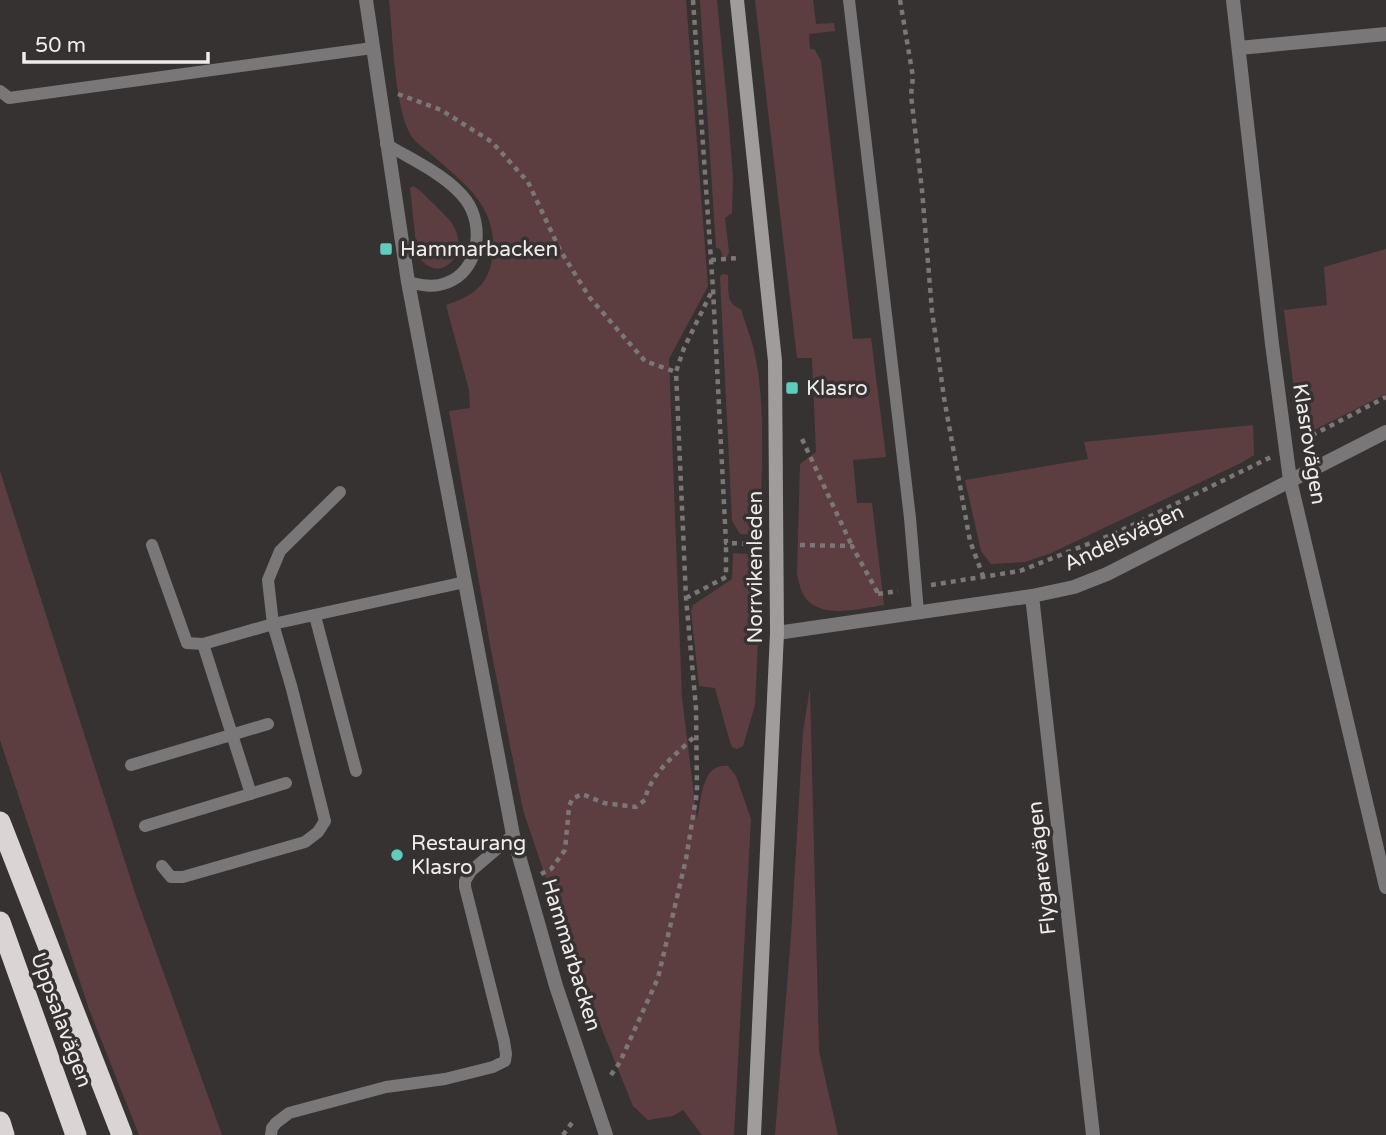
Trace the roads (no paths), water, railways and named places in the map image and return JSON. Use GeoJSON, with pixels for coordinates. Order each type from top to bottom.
{"type":"FeatureCollection","features":[{"type":"Feature","properties":{"kind":"highway"},"geometry":{"type":"LineString","coordinates":[[0,822],[122,1135]]}},
{"type":"Feature","properties":{"kind":"highway","name":"Uppsalavägen"},"geometry":{"type":"LineString","coordinates":[[0,922],[76,1135]]}},
{"type":"Feature","properties":{"kind":"highway"},"geometry":{"type":"LineString","coordinates":[[0,1122],[4,1135]]}},
{"type":"Feature","properties":{"kind":"main road","name":"Norrvikenleden"},"geometry":{"type":"LineString","coordinates":[[737,0],[775,361],[777,633],[754,1135]]}},
{"type":"Feature","properties":{"kind":"street","name":"Hammarbacken"},"geometry":{"type":"LineString","coordinates":[[366,0],[408,282],[513,835],[556,986],[606,1135]]}},
{"type":"Feature","properties":{"kind":"street","name":"Klasrovägen"},"geometry":{"type":"LineString","coordinates":[[1233,0],[1290,480],[1386,887]]}},
{"type":"Feature","properties":{"kind":"street"},"geometry":{"type":"LineString","coordinates":[[1239,48],[1386,34]]}},
{"type":"Feature","properties":{"kind":"street","name":"Andelsvägen"},"geometry":{"type":"LineString","coordinates":[[777,633],[1032,596],[1074,587],[1107,574],[1386,432]]}},
{"type":"Feature","properties":{"kind":"street","name":"Flygarevägen"},"geometry":{"type":"LineString","coordinates":[[1032,596],[1091,1135]]}},
{"type":"Feature","properties":{"kind":"lane"},"geometry":{"type":"LineString","coordinates":[[849,0],[910,518],[918,612]]}},
{"type":"Feature","properties":{"kind":"lane"},"geometry":{"type":"LineString","coordinates":[[0,91],[9,98],[372,48]]}},
{"type":"Feature","properties":{"kind":"lane"},"geometry":{"type":"LineString","coordinates":[[386,144],[450,184],[467,201],[478,232],[473,257],[462,273],[446,283],[427,286],[408,282]]}},
{"type":"Feature","properties":{"kind":"lane"},"geometry":{"type":"LineString","coordinates":[[162,866],[171,877],[183,877],[305,842],[318,832],[325,821],[273,624],[268,580],[280,551],[340,492]]}},
{"type":"Feature","properties":{"kind":"lane"},"geometry":{"type":"LineString","coordinates":[[152,545],[187,643],[203,644],[273,624],[465,582]]}},
{"type":"Feature","properties":{"kind":"lane"},"geometry":{"type":"LineString","coordinates":[[315,616],[356,771]]}},
{"type":"Feature","properties":{"kind":"lane"},"geometry":{"type":"LineString","coordinates":[[203,644],[251,794]]}},
{"type":"Feature","properties":{"kind":"lane"},"geometry":{"type":"LineString","coordinates":[[131,765],[268,724]]}},
{"type":"Feature","properties":{"kind":"lane"},"geometry":{"type":"LineString","coordinates":[[145,826],[286,783]]}},
{"type":"Feature","properties":{"kind":"lane"},"geometry":{"type":"LineString","coordinates":[[271,1135],[276,1123],[289,1113],[386,1087],[445,1079],[493,1068],[505,1061],[504,1041],[465,887],[471,871],[513,835]]}},
{"type":"Feature","properties":{"kind":"place","name":"Hammarbacken"},"geometry":{"type":"Point","coordinates":[386,249]}},
{"type":"Feature","properties":{"kind":"place","name":"Klasro"},"geometry":{"type":"Point","coordinates":[792,388]}},
{"type":"Feature","properties":{"kind":"place","name":"Restaurang Klasro"},"geometry":{"type":"Point","coordinates":[397,855]}}]}
